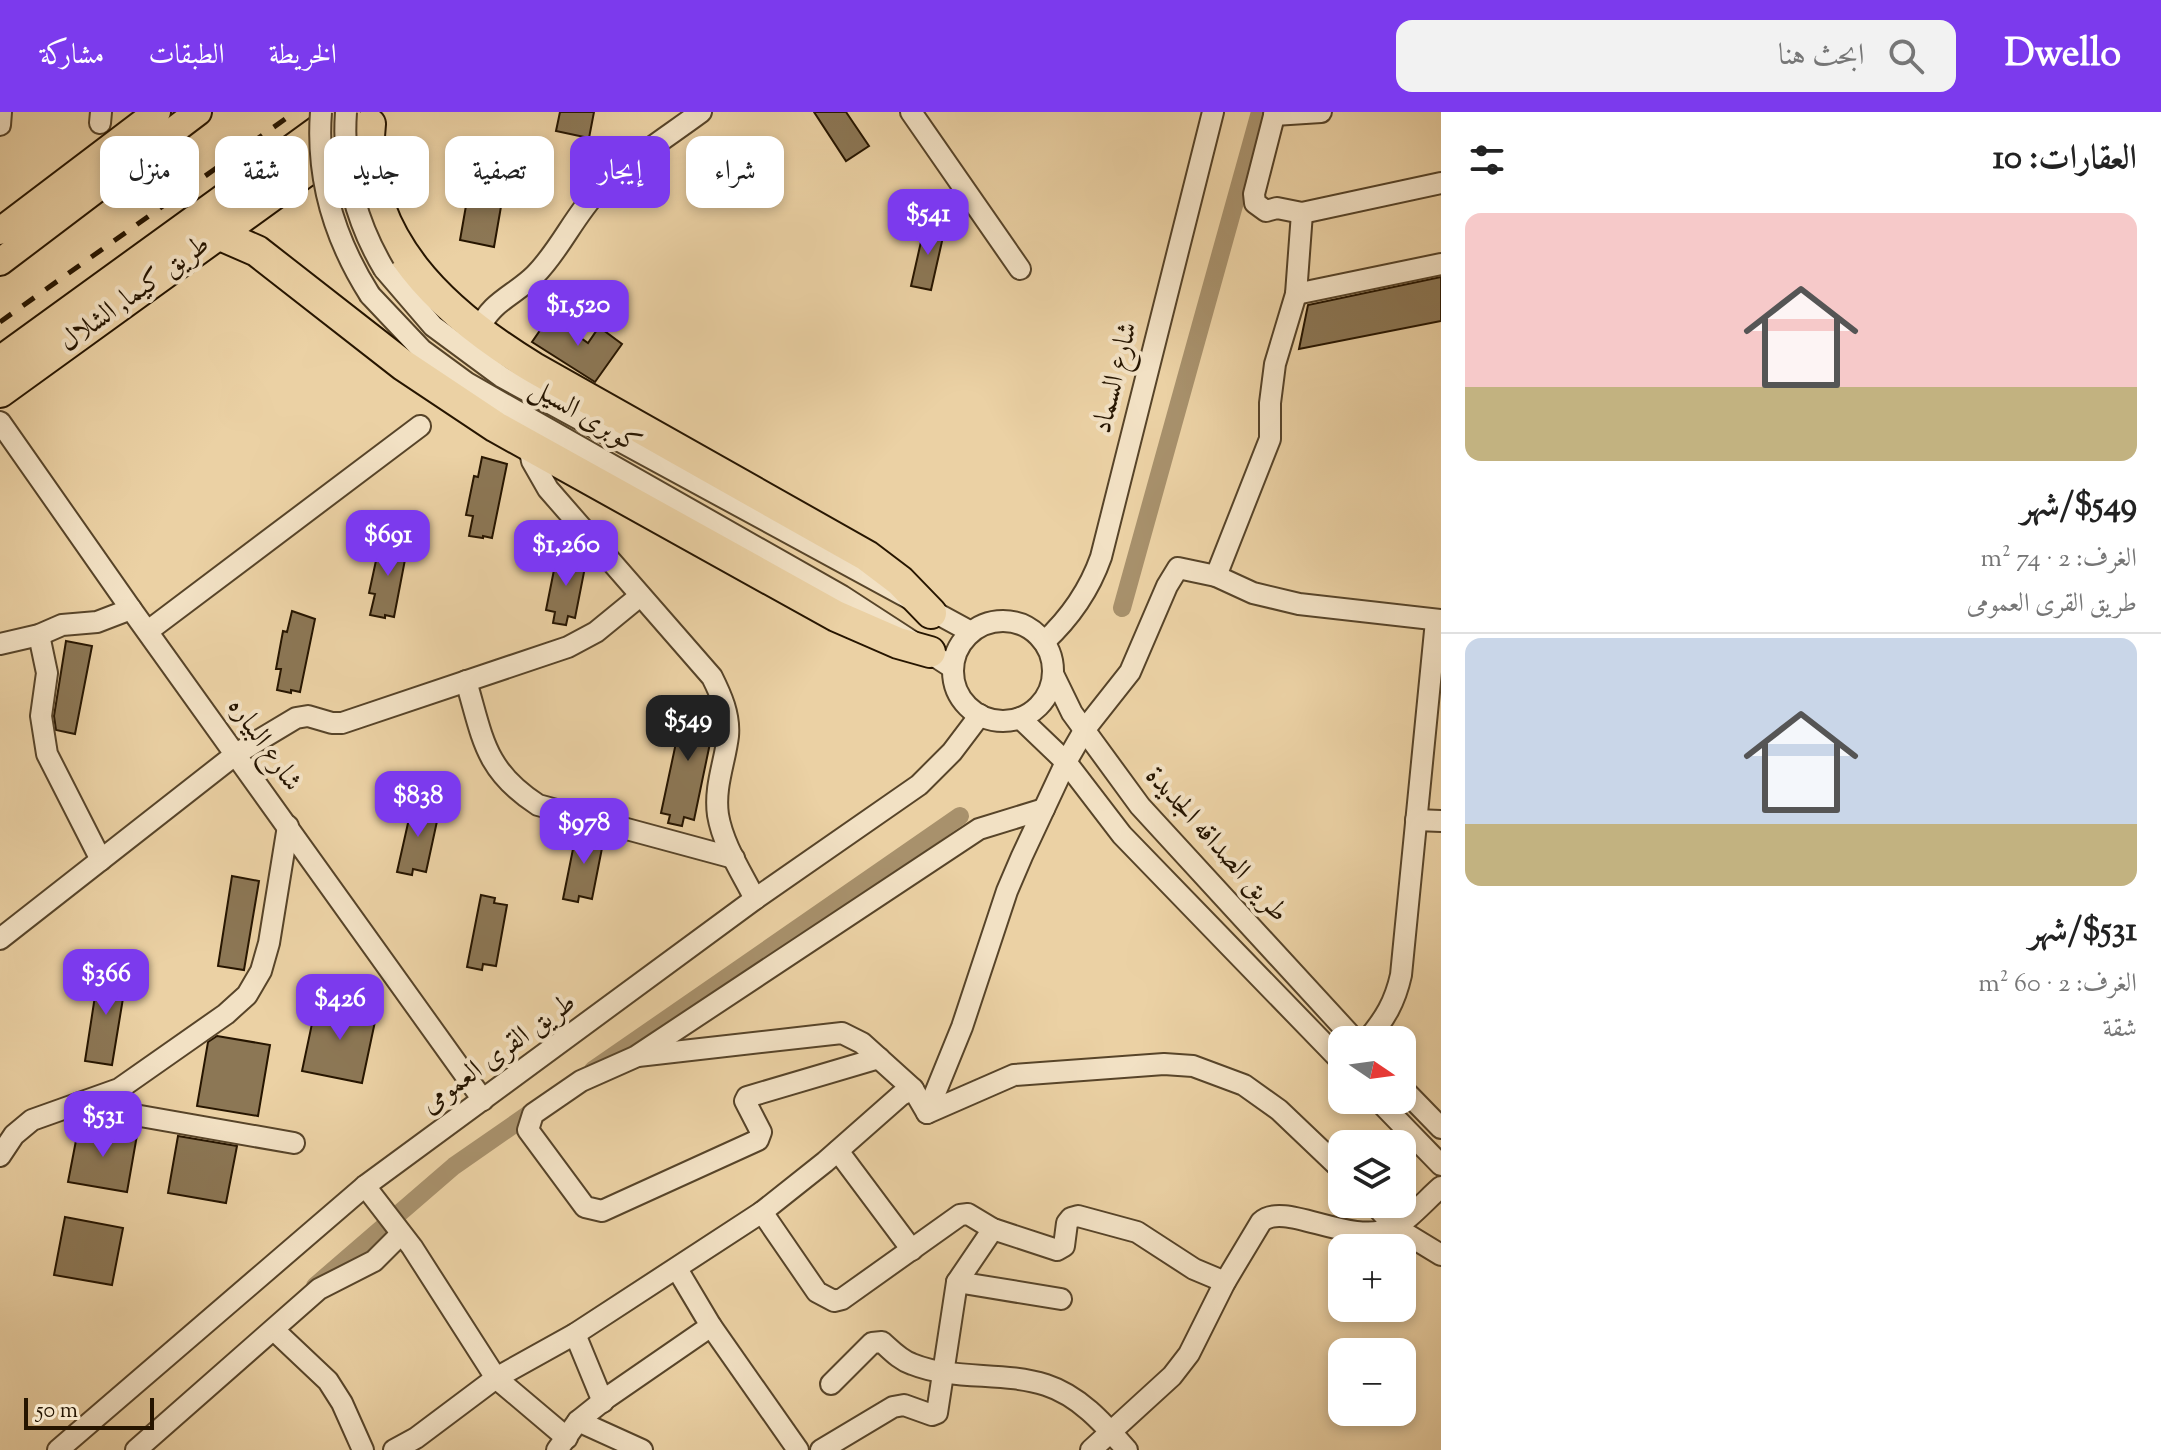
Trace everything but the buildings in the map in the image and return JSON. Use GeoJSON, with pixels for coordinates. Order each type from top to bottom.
{"type":"FeatureCollection","features":[{"type":"Feature","properties":{"kind":"highway"},"geometry":{"type":"LineString","coordinates":[[362,115],[371,181],[390,233],[424,279],[479,330],[534,368],[867,556],[900,581],[931,613]]}},
{"type":"Feature","properties":{"kind":"highway","name":"طريق كيما, الشلال"},"geometry":{"type":"LineString","coordinates":[[0,392],[218,234],[362,115]]}},
{"type":"Feature","properties":{"kind":"highway","name":"طريق كيما, الشلال"},"geometry":{"type":"LineString","coordinates":[[0,362],[362,115]]}},
{"type":"Feature","properties":{"kind":"highway"},"geometry":{"type":"LineString","coordinates":[[218,234],[257,251],[403,365],[464,407],[836,616],[942,660]]}},
{"type":"Feature","properties":{"kind":"main road"},"geometry":{"type":"LineString","coordinates":[[0,231],[157,112]]}},
{"type":"Feature","properties":{"kind":"main road"},"geometry":{"type":"LineString","coordinates":[[0,262],[198,112]]}},
{"type":"Feature","properties":{"kind":"street"},"geometry":{"type":"LineString","coordinates":[[0,125],[1,112]]}},
{"type":"Feature","properties":{"kind":"street","name":"كوبرى السيل"},"geometry":{"type":"LineString","coordinates":[[321,112],[321,163],[330,210],[347,254],[370,295],[422,350],[467,383],[842,596],[942,660]]}},
{"type":"Feature","properties":{"kind":"street"},"geometry":{"type":"LineString","coordinates":[[479,330],[488,311],[538,272],[598,192],[701,112]]}},
{"type":"Feature","properties":{"kind":"street"},"geometry":{"type":"LineString","coordinates":[[911,112],[1020,269]]}},
{"type":"Feature","properties":{"kind":"street","name":"شارع السماد"},"geometry":{"type":"LineString","coordinates":[[1044,642],[1079,604],[1101,557],[1213,112]]}},
{"type":"Feature","properties":{"kind":"street"},"geometry":{"type":"LineString","coordinates":[[1321,112],[1275,113],[1254,194],[1255,203],[1266,211],[1277,208],[1302,213],[1441,183]]}},
{"type":"Feature","properties":{"kind":"street","name":"كوبرى السيل"},"geometry":{"type":"LineString","coordinates":[[362,115],[345,155],[354,203],[371,248],[384,269],[433,326],[502,377],[931,613],[971,632]]}},
{"type":"Feature","properties":{"kind":"street"},"geometry":{"type":"LineString","coordinates":[[1216,576],[1270,439],[1275,364],[1296,294],[1302,213]]}},
{"type":"Feature","properties":{"kind":"street"},"geometry":{"type":"LineString","coordinates":[[1296,294],[1441,264]]}},
{"type":"Feature","properties":{"kind":"street","name":"شارع البياره"},"geometry":{"type":"LineString","coordinates":[[0,422],[483,1100]]}},
{"type":"Feature","properties":{"kind":"street"},"geometry":{"type":"LineString","coordinates":[[148,631],[420,426]]}},
{"type":"Feature","properties":{"kind":"street"},"geometry":{"type":"LineString","coordinates":[[528,443],[538,476],[712,677],[721,694],[728,734],[719,780],[718,814],[722,831],[755,899]]}},
{"type":"Feature","properties":{"kind":"street"},"geometry":{"type":"LineString","coordinates":[[927,1113],[962,1027],[1007,891],[1044,809],[1085,729],[1130,672],[1167,586],[1178,568],[1216,576],[1253,593],[1299,604],[1438,620],[1401,975],[1396,998],[1380,1026]]}},
{"type":"Feature","properties":{"kind":"street"},"geometry":{"type":"LineString","coordinates":[[0,939],[236,754],[296,718],[308,716],[342,723],[568,647],[596,632],[640,596]]}},
{"type":"Feature","properties":{"kind":"street"},"geometry":{"type":"LineString","coordinates":[[0,644],[39,635],[62,625],[97,622],[131,609]]}},
{"type":"Feature","properties":{"kind":"street"},"geometry":{"type":"LineString","coordinates":[[1009,621],[1033,630],[1044,642],[1051,657],[1053,674],[1050,688],[1033,711],[1006,721],[980,715],[968,707],[942,660],[956,654],[971,632],[985,624],[1009,621]]}},
{"type":"Feature","properties":{"kind":"street"},"geometry":{"type":"LineString","coordinates":[[39,635],[47,673],[41,716],[47,754],[101,860]]}},
{"type":"Feature","properties":{"kind":"street","name":"طريق الصداقه الجديدة"},"geometry":{"type":"LineString","coordinates":[[1053,674],[1072,713],[1140,806],[1342,1026]]}},
{"type":"Feature","properties":{"kind":"street"},"geometry":{"type":"LineString","coordinates":[[466,681],[489,757],[502,777],[528,799],[538,805],[734,858]]}},
{"type":"Feature","properties":{"kind":"street","name":"طريق القرى العمومى"},"geometry":{"type":"LineString","coordinates":[[58,1450],[368,1191],[483,1100],[755,899],[919,785],[952,752],[980,715]]}},
{"type":"Feature","properties":{"kind":"street","name":"طريق الصداقه الجديدة"},"geometry":{"type":"LineString","coordinates":[[1020,718],[1066,762],[1122,835],[1328,1048]]}},
{"type":"Feature","properties":{"kind":"street"},"geometry":{"type":"LineString","coordinates":[[879,1058],[747,1097],[747,1107],[761,1132],[758,1140],[602,1211],[585,1207],[528,1130],[533,1114],[581,1081],[635,1057],[979,829],[1044,809]]}},
{"type":"Feature","properties":{"kind":"street"},"geometry":{"type":"LineString","coordinates":[[1416,820],[1441,821]]}},
{"type":"Feature","properties":{"kind":"street"},"geometry":{"type":"LineString","coordinates":[[0,1156],[14,1135],[32,1120],[119,1089],[226,1014],[247,995],[261,971],[269,943],[288,826]]}},
{"type":"Feature","properties":{"kind":"street"},"geometry":{"type":"LineString","coordinates":[[635,1057],[842,1033],[854,1038],[913,1089],[927,1113]]}},
{"type":"Feature","properties":{"kind":"street"},"geometry":{"type":"LineString","coordinates":[[927,1113],[1014,1075],[1164,1064],[1193,1066],[1244,1085],[1279,1110],[1328,1157]]}},
{"type":"Feature","properties":{"kind":"street"},"geometry":{"type":"LineString","coordinates":[[394,1450],[419,1444],[496,1378],[575,1334],[762,1212],[901,1095],[913,1089]]}},
{"type":"Feature","properties":{"kind":"street"},"geometry":{"type":"LineString","coordinates":[[1416,1099],[1437,1116]]}},
{"type":"Feature","properties":{"kind":"street"},"geometry":{"type":"LineString","coordinates":[[78,1105],[294,1143]]}},
{"type":"Feature","properties":{"kind":"street"},"geometry":{"type":"LineString","coordinates":[[1392,1114],[1441,1165]]}},
{"type":"Feature","properties":{"kind":"street"},"geometry":{"type":"LineString","coordinates":[[838,1151],[912,1250]]}},
{"type":"Feature","properties":{"kind":"street"},"geometry":{"type":"LineString","coordinates":[[1091,1450],[1172,1376],[1189,1354],[1225,1282],[1267,1216],[1284,1215],[1359,1234],[1395,1227],[1441,1187]]}},
{"type":"Feature","properties":{"kind":"street"},"geometry":{"type":"LineString","coordinates":[[368,1191],[399,1231],[496,1378],[567,1436],[642,1450]]}},
{"type":"Feature","properties":{"kind":"street"},"geometry":{"type":"LineString","coordinates":[[762,1212],[817,1292],[834,1301],[842,1299],[960,1215],[968,1214],[993,1229],[1057,1250],[1064,1246],[1067,1223],[1078,1216],[1137,1232],[1194,1269],[1225,1282]]}},
{"type":"Feature","properties":{"kind":"street"},"geometry":{"type":"LineString","coordinates":[[1387,1218],[1395,1227],[1441,1255]]}},
{"type":"Feature","properties":{"kind":"street"},"geometry":{"type":"LineString","coordinates":[[821,1450],[899,1405],[932,1415],[937,1413],[957,1282],[993,1229]]}},
{"type":"Feature","properties":{"kind":"street"},"geometry":{"type":"LineString","coordinates":[[136,1450],[319,1289],[374,1261],[399,1231]]}},
{"type":"Feature","properties":{"kind":"street"},"geometry":{"type":"LineString","coordinates":[[677,1269],[711,1326],[798,1450]]}},
{"type":"Feature","properties":{"kind":"street"},"geometry":{"type":"LineString","coordinates":[[957,1282],[1061,1299]]}},
{"type":"Feature","properties":{"kind":"street"},"geometry":{"type":"LineString","coordinates":[[567,1436],[603,1402],[711,1326]]}},
{"type":"Feature","properties":{"kind":"street"},"geometry":{"type":"LineString","coordinates":[[274,1330],[328,1381],[342,1403],[363,1450]]}},
{"type":"Feature","properties":{"kind":"street"},"geometry":{"type":"LineString","coordinates":[[575,1334],[603,1402]]}},
{"type":"Feature","properties":{"kind":"street"},"geometry":{"type":"LineString","coordinates":[[831,1384],[877,1341],[912,1364],[945,1373],[1026,1380],[1048,1385],[1071,1396],[1111,1431],[1127,1450]]}},
{"type":"Feature","properties":{"kind":"waterway"},"geometry":{"type":"LineString","coordinates":[[1122,608],[1260,112]]}},
{"type":"Feature","properties":{"kind":"waterway"},"geometry":{"type":"LineString","coordinates":[[593,1070],[960,816]]}},
{"type":"Feature","properties":{"kind":"waterway"},"geometry":{"type":"LineString","coordinates":[[315,1286],[454,1166],[539,1107]]}},
{"type":"Feature","properties":{"kind":"railway"},"geometry":{"type":"LineString","coordinates":[[0,322],[295,112]]}}]}
